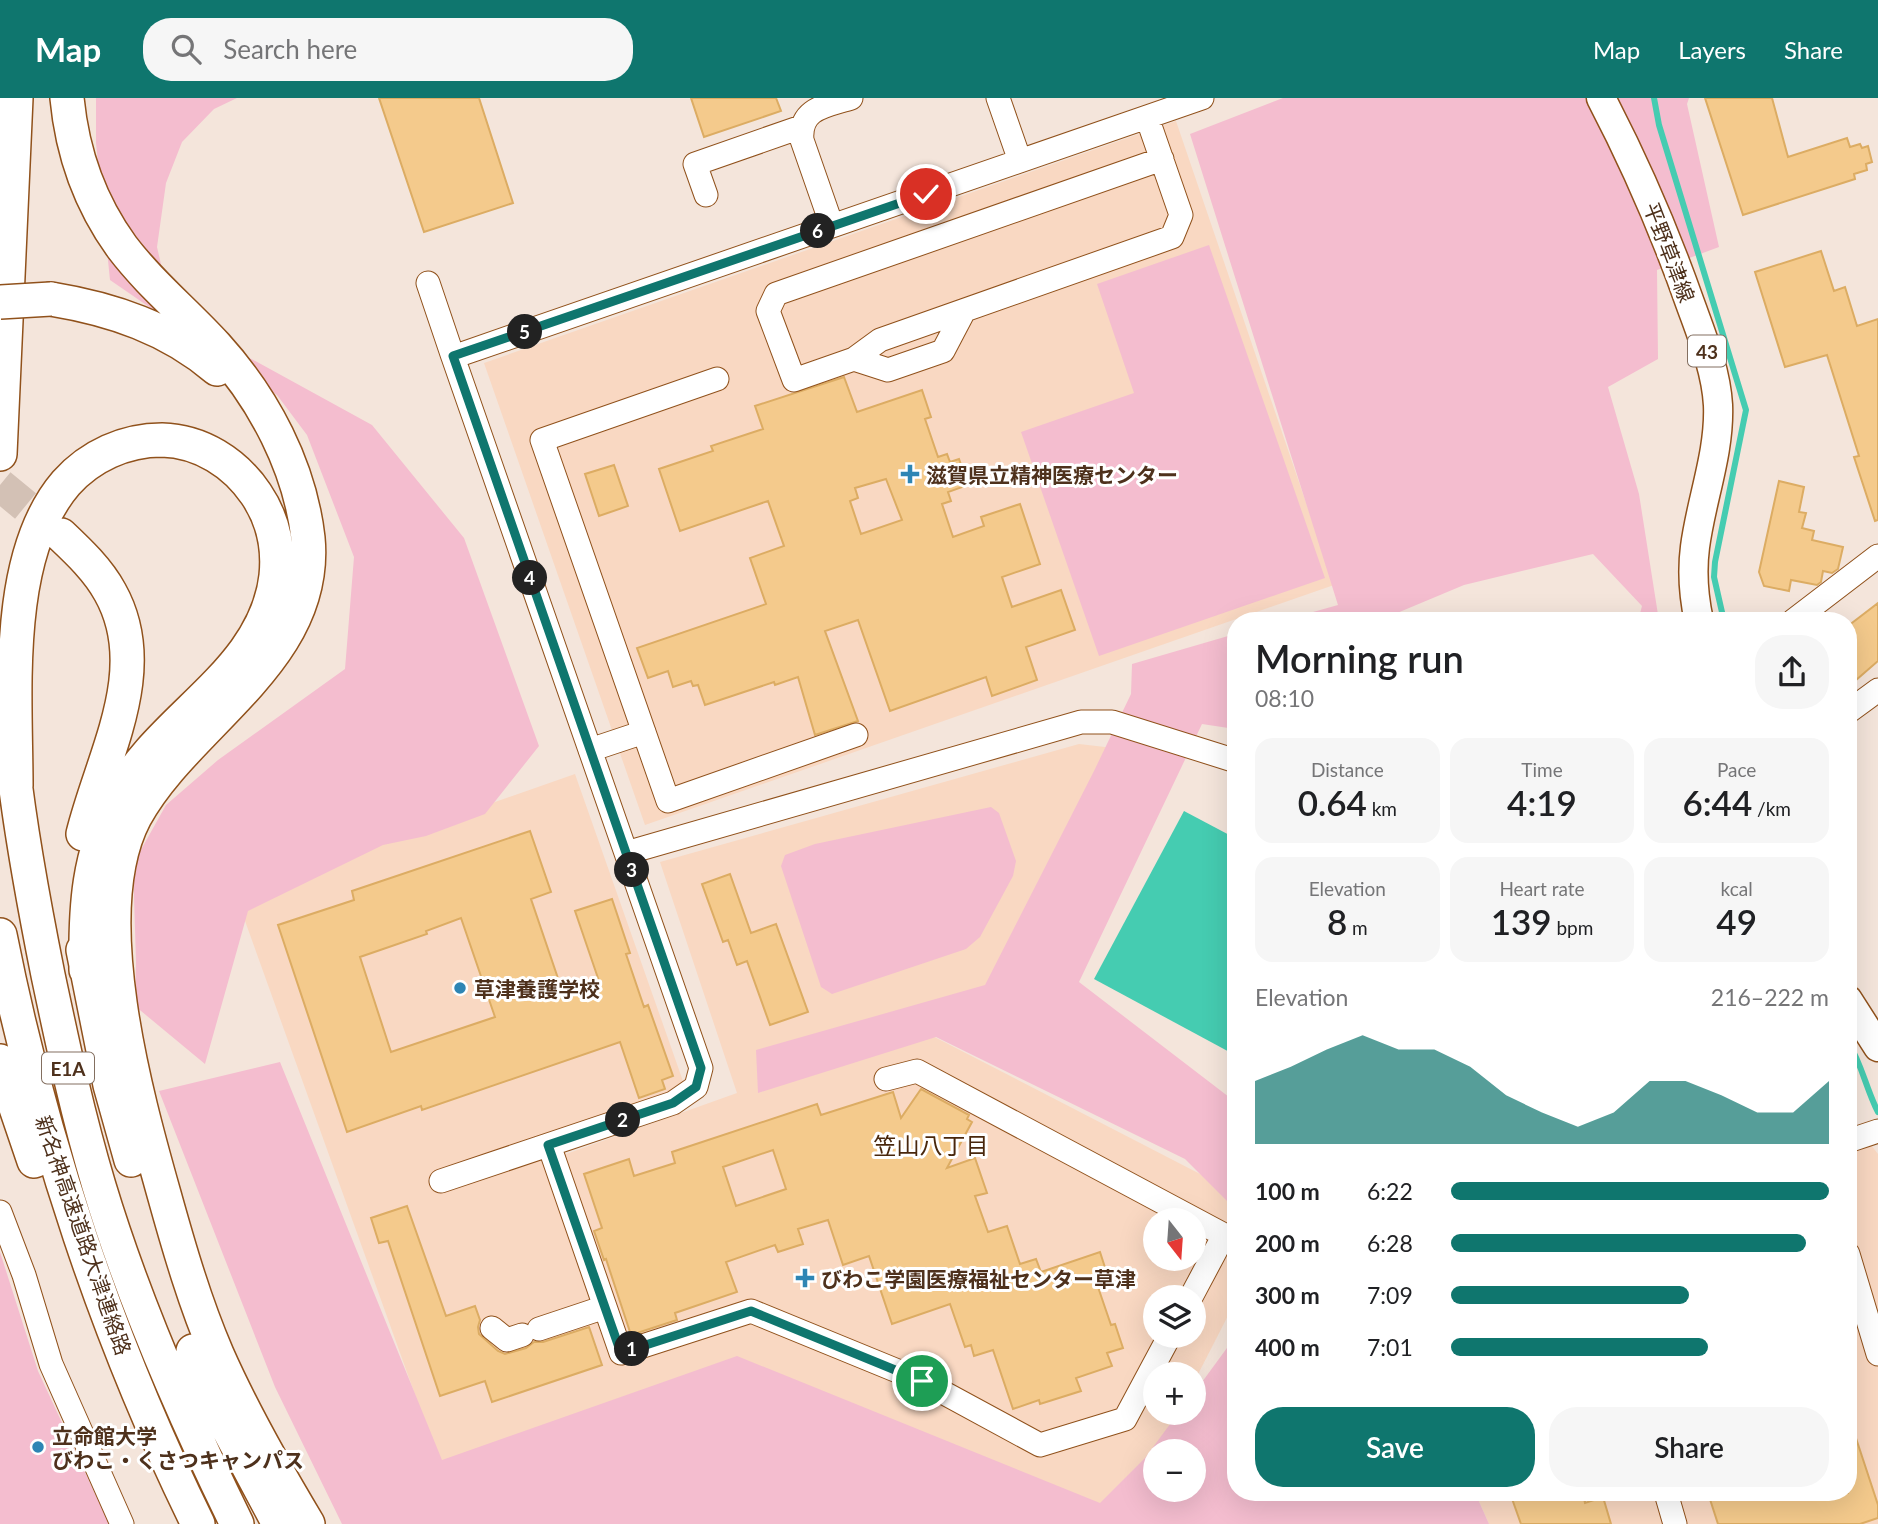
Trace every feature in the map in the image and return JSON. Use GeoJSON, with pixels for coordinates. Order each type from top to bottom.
{"type":"FeatureCollection","features":[{"type":"Feature","properties":{"kind":"highway"},"geometry":{"type":"LineString","coordinates":[[0,454],[16,98]]}},
{"type":"Feature","properties":{"kind":"highway"},"geometry":{"type":"LineString","coordinates":[[67,98],[69,125],[79,161],[91,192],[119,243],[158,289],[219,349],[271,423],[290,461],[302,500],[308,544],[305,584],[294,620],[274,653],[246,688],[190,745],[161,779],[136,816],[121,851],[115,890],[113,932],[118,985],[144,1126],[184,1266],[216,1353],[260,1442],[308,1524]]}},
{"type":"Feature","properties":{"kind":"highway"},"geometry":{"type":"LineString","coordinates":[[0,302],[51,299],[92,306],[134,319],[166,333],[200,355],[271,423]]}},
{"type":"Feature","properties":{"kind":"highway"},"geometry":{"type":"LineString","coordinates":[[16,786],[17,638],[21,600],[37,532],[54,498],[75,473],[100,455],[132,444],[163,440],[195,446],[222,458],[243,475],[262,503],[273,529],[278,558],[275,590],[262,623],[244,653],[220,682],[155,747],[120,793],[107,820],[88,884],[85,920],[86,970]]}},
{"type":"Feature","properties":{"kind":"highway"},"geometry":{"type":"LineString","coordinates":[[61,535],[90,564],[110,591],[122,618],[127,645],[123,704],[89,810],[80,846],[76,879],[86,970],[110,1085],[151,1231],[183,1328],[214,1402],[279,1524]]}},
{"type":"Feature","properties":{"kind":"highway","name":"新名神高速道路大津連絡路"},"geometry":{"type":"LineString","coordinates":[[0,585],[4,664],[16,786],[38,924],[60,1035],[99,1187],[126,1265],[169,1373],[237,1524]]}},
{"type":"Feature","properties":{"kind":"highway","name":"新名神高速道路大津連絡路"},"geometry":{"type":"LineString","coordinates":[[0,935],[42,1115],[78,1225],[141,1399],[198,1524]]}},
{"type":"Feature","properties":{"kind":"highway"},"geometry":{"type":"LineString","coordinates":[[0,1061],[65,1244],[141,1399]]}},
{"type":"Feature","properties":{"kind":"main road","name":"平野草津線"},"geometry":{"type":"LineString","coordinates":[[1601,98],[1666,234],[1710,358],[1718,404],[1717,436],[1694,549],[1697,612]]}},
{"type":"Feature","properties":{"kind":"main road"},"geometry":{"type":"LineString","coordinates":[[1857,1014],[1878,1047]]}},
{"type":"Feature","properties":{"kind":"street"},"geometry":{"type":"LineString","coordinates":[[832,226],[802,140],[801,127],[810,112],[851,98]]}},
{"type":"Feature","properties":{"kind":"street"},"geometry":{"type":"LineString","coordinates":[[998,98],[1020,161]]}},
{"type":"Feature","properties":{"kind":"street"},"geometry":{"type":"LineString","coordinates":[[453,356],[1202,98]]}},
{"type":"Feature","properties":{"kind":"street"},"geometry":{"type":"LineString","coordinates":[[1147,117],[1162,159],[1181,215],[1172,237],[880,340],[854,359],[794,380],[768,311],[776,294],[1162,159]]}},
{"type":"Feature","properties":{"kind":"street"},"geometry":{"type":"LineString","coordinates":[[706,195],[695,164],[801,127]]}},
{"type":"Feature","properties":{"kind":"street"},"geometry":{"type":"LineString","coordinates":[[428,283],[701,1068],[696,1087],[673,1103],[441,1181]]}},
{"type":"Feature","properties":{"kind":"street"},"geometry":{"type":"LineString","coordinates":[[854,359],[888,370],[943,351],[964,311]]}},
{"type":"Feature","properties":{"kind":"street"},"geometry":{"type":"LineString","coordinates":[[717,379],[542,440],[668,801],[856,735]]}},
{"type":"Feature","properties":{"kind":"street"},"geometry":{"type":"LineString","coordinates":[[1805,612],[1878,556]]}},
{"type":"Feature","properties":{"kind":"street"},"geometry":{"type":"LineString","coordinates":[[1857,705],[1878,690]]}},
{"type":"Feature","properties":{"kind":"street"},"geometry":{"type":"LineString","coordinates":[[626,853],[1081,722],[1112,722],[1227,758]]}},
{"type":"Feature","properties":{"kind":"street"},"geometry":{"type":"LineString","coordinates":[[590,750],[644,732]]}},
{"type":"Feature","properties":{"kind":"street"},"geometry":{"type":"LineString","coordinates":[[886,1079],[916,1071],[1224,1235],[1197,1285]]}},
{"type":"Feature","properties":{"kind":"street"},"geometry":{"type":"LineString","coordinates":[[1857,1138],[1874,1133]]}},
{"type":"Feature","properties":{"kind":"street"},"geometry":{"type":"LineString","coordinates":[[548,1145],[621,1353],[751,1311],[922,1381],[1040,1445],[1125,1419],[1163,1348]]}},
{"type":"Feature","properties":{"kind":"street"},"geometry":{"type":"LineString","coordinates":[[0,1212],[20,1264],[51,1364],[122,1524]]}},
{"type":"Feature","properties":{"kind":"street"},"geometry":{"type":"LineString","coordinates":[[1857,1284],[1878,1354]]}},
{"type":"Feature","properties":{"kind":"street"},"geometry":{"type":"LineString","coordinates":[[492,1328],[507,1340],[605,1307]]}},
{"type":"Feature","properties":{"kind":"street"},"geometry":{"type":"LineString","coordinates":[[1668,1501],[1675,1524]]}},
{"type":"Feature","properties":{"kind":"shaded area"},"geometry":{"type":"Polygon","coordinates":[[[96,98],[237,98],[214,109],[182,142],[166,183],[157,247],[173,316],[372,425],[464,538],[539,746],[485,814],[426,836],[383,845],[248,911],[205,1064],[135,1006],[133,864],[166,805],[218,760],[345,669],[354,557],[307,435],[277,395],[110,280],[96,143],[96,98]]]}},
{"type":"Feature","properties":{"kind":"shaded area"},"geometry":{"type":"Polygon","coordinates":[[[1283,98],[1689,98],[1687,104],[1719,247],[1657,270],[1658,359],[1608,387],[1639,494],[1658,612],[1640,612],[1642,606],[1593,554],[1464,585],[1400,612],[1313,612],[1338,605],[1190,134],[1283,98]]]}},
{"type":"Feature","properties":{"kind":"shaded area","name":"滋賀県立精神医療センター"},"geometry":{"type":"Polygon","coordinates":[[[1176,121],[1334,585],[1256,612],[1227,612],[1227,622],[645,825],[484,363],[1176,121]]]}},
{"type":"Feature","properties":{"kind":"shaded area"},"geometry":{"type":"Polygon","coordinates":[[[1209,245],[1325,578],[1099,656],[1021,432],[1134,393],[1097,284],[1209,245]]]}},
{"type":"Feature","properties":{"kind":"shaded area"},"geometry":{"type":"Polygon","coordinates":[[[1227,636],[1227,728],[1202,724],[1079,982],[1227,1095],[1227,1201],[1185,1159],[936,1037],[758,1093],[756,1050],[985,985],[1131,694],[1132,664],[1227,636]]]}},
{"type":"Feature","properties":{"kind":"shaded area"},"geometry":{"type":"Polygon","coordinates":[[[1079,744],[1131,750],[993,991],[917,1028],[1227,1188],[1227,1318],[1204,1362],[1143,1362],[1143,1425],[1171,1425],[1163,1439],[1143,1439],[1143,1475],[1119,1524],[446,1481],[235,893],[575,774],[684,1084],[673,1093],[557,1131],[566,1154],[737,1093],[660,862],[1079,744]]]}},
{"type":"Feature","properties":{"kind":"shaded area"},"geometry":{"type":"Polygon","coordinates":[[[991,807],[999,813],[1016,861],[1013,876],[980,937],[966,949],[832,994],[821,987],[781,866],[785,855],[815,844],[991,807]]]}},
{"type":"Feature","properties":{"kind":"shaded area"},"geometry":{"type":"Polygon","coordinates":[[[1184,811],[1227,834],[1227,1051],[1094,979],[1184,811]]]}},
{"type":"Feature","properties":{"kind":"shaded area"},"geometry":{"type":"Polygon","coordinates":[[[280,1062],[442,1460],[737,1356],[1100,1503],[1143,1460],[1143,1502],[1206,1502],[1206,1439],[1159,1439],[1169,1425],[1206,1425],[1206,1377],[1227,1348],[1227,1501],[1479,1501],[1489,1524],[342,1524],[275,1387],[159,1091],[280,1062]]]}},
{"type":"Feature","properties":{"kind":"shaded area"},"geometry":{"type":"Polygon","coordinates":[[[1857,1127],[1878,1154],[1878,1524],[1489,1524],[1479,1501],[1857,1501],[1857,1127]]]}},
{"type":"Feature","properties":{"kind":"shaded area","name":"立命館大学 びわこ・くさつキャンパス"},"geometry":{"type":"Polygon","coordinates":[[[0,1252],[38,1371],[109,1524],[0,1524],[0,1252]]]}},
{"type":"Feature","properties":{"kind":"building"},"geometry":{"type":"Polygon","coordinates":[[[379,98],[479,98],[513,203],[424,232],[379,98]]]}},
{"type":"Feature","properties":{"kind":"building"},"geometry":{"type":"Polygon","coordinates":[[[691,98],[776,98],[781,111],[704,137],[691,98]]]}},
{"type":"Feature","properties":{"kind":"building"},"geometry":{"type":"Polygon","coordinates":[[[1705,98],[1772,98],[1788,157],[1847,138],[1850,147],[1860,144],[1862,148],[1868,146],[1872,162],[1866,164],[1867,170],[1854,174],[1855,179],[1743,215],[1705,98]]]}},
{"type":"Feature","properties":{"kind":"building"},"geometry":{"type":"Polygon","coordinates":[[[1821,251],[1834,291],[1845,287],[1857,326],[1878,319],[1878,520],[1875,521],[1854,457],[1859,456],[1827,355],[1785,367],[1755,272],[1821,251]]]}},
{"type":"Feature","properties":{"kind":"building"},"geometry":{"type":"Polygon","coordinates":[[[844,377],[857,412],[922,390],[931,417],[925,419],[938,457],[947,454],[950,462],[959,459],[968,485],[948,492],[951,501],[942,504],[953,537],[984,526],[981,517],[1020,504],[1040,564],[1002,577],[1012,607],[1061,590],[1075,630],[1026,647],[1037,680],[992,696],[986,677],[890,711],[858,620],[825,631],[858,721],[815,735],[798,677],[775,685],[774,682],[705,705],[698,685],[693,686],[691,681],[673,687],[668,671],[648,678],[637,648],[766,604],[750,558],[784,546],[768,501],[680,531],[659,469],[713,451],[711,446],[763,429],[755,406],[844,377]],[[886,479],[855,488],[858,498],[850,501],[861,534],[902,520],[886,479]]]}},
{"type":"Feature","properties":{"kind":"building"},"geometry":{"type":"Polygon","coordinates":[[[614,465],[628,506],[599,516],[585,474],[614,465]]]}},
{"type":"Feature","properties":{"kind":"building"},"geometry":{"type":"Polygon","coordinates":[[[1779,481],[1804,487],[1799,512],[1806,513],[1802,528],[1814,531],[1812,540],[1843,547],[1838,569],[1832,573],[1823,571],[1821,582],[1817,585],[1791,580],[1789,591],[1764,586],[1759,572],[1779,481]]]}},
{"type":"Feature","properties":{"kind":"building"},"geometry":{"type":"Polygon","coordinates":[[[1878,603],[1878,661],[1857,679],[1857,619],[1878,603]]]}},
{"type":"Feature","properties":{"kind":"building"},"geometry":{"type":"Polygon","coordinates":[[[530,831],[551,892],[531,899],[563,993],[599,981],[575,911],[612,899],[630,953],[626,954],[644,1007],[648,1005],[673,1076],[662,1080],[665,1089],[639,1098],[620,1042],[422,1110],[421,1106],[347,1132],[278,925],[354,900],[352,891],[530,831]],[[461,918],[426,931],[427,934],[360,957],[391,1052],[495,1017],[461,918]]]}},
{"type":"Feature","properties":{"kind":"building"},"geometry":{"type":"Polygon","coordinates":[[[730,874],[751,933],[776,924],[808,1012],[770,1025],[747,961],[737,965],[728,940],[723,942],[702,884],[730,874]]]}},
{"type":"Feature","properties":{"kind":"building"},"geometry":{"type":"Polygon","coordinates":[[[921,1089],[969,1115],[967,1119],[972,1122],[947,1168],[975,1158],[987,1193],[975,1196],[988,1232],[1007,1226],[1020,1264],[1036,1259],[1041,1272],[1100,1252],[1111,1286],[1099,1290],[1111,1325],[1115,1324],[1123,1348],[1107,1353],[1112,1366],[1076,1378],[1081,1391],[1013,1409],[993,1350],[974,1356],[971,1345],[965,1347],[950,1304],[892,1324],[869,1256],[843,1265],[828,1220],[798,1229],[803,1244],[778,1252],[775,1245],[726,1262],[737,1292],[675,1313],[677,1320],[631,1335],[594,1231],[602,1228],[584,1174],[629,1159],[634,1176],[675,1163],[672,1152],[817,1104],[821,1115],[893,1092],[901,1118],[921,1089]],[[773,1150],[723,1167],[736,1206],[786,1189],[773,1150]]]}},
{"type":"Feature","properties":{"kind":"building"},"geometry":{"type":"Polygon","coordinates":[[[407,1206],[446,1316],[475,1306],[480,1320],[479,1334],[505,1354],[526,1348],[534,1342],[543,1342],[589,1327],[602,1365],[492,1402],[485,1381],[440,1396],[388,1241],[379,1243],[371,1218],[407,1206]]]}},
{"type":"Feature","properties":{"kind":"building"},"geometry":{"type":"Polygon","coordinates":[[[1857,1441],[1878,1505],[1878,1518],[1860,1524],[1718,1524],[1711,1501],[1857,1501],[1857,1441]]]}},
{"type":"Feature","properties":{"kind":"building"},"geometry":{"type":"Polygon","coordinates":[[[1513,1501],[1604,1501],[1611,1524],[1521,1524],[1513,1501]]]}},
{"type":"Feature","properties":{"kind":"waterway"},"geometry":{"type":"LineString","coordinates":[[1654,98],[1659,125],[1746,410],[1715,562],[1714,577],[1722,612]]}},
{"type":"Feature","properties":{"kind":"waterway"},"geometry":{"type":"LineString","coordinates":[[1857,1059],[1878,1112]]}},
{"type":"Feature","properties":{"kind":"tunnel"},"geometry":{"type":"LineString","coordinates":[[0,485],[61,535]]}},
{"type":"Feature","properties":{"kind":"place","name":"滋賀県立精神医療センター"},"geometry":{"type":"Point","coordinates":[910,474]}},
{"type":"Feature","properties":{"kind":"place","name":"草津養護学校"},"geometry":{"type":"Point","coordinates":[460,988]}},
{"type":"Feature","properties":{"kind":"place","name":"びわこ学園医療福祉センター草津"},"geometry":{"type":"Point","coordinates":[805,1278]}},
{"type":"Feature","properties":{"kind":"place","name":"立命館大学 びわこ・くさつキャンパス"},"geometry":{"type":"Point","coordinates":[38,1447]}},
{"type":"Feature","properties":{"kind":"district","name":"笠山八丁目"},"geometry":{"type":"Point","coordinates":[931,1145]}},
{"type":"Feature","properties":{"kind":"route"},"geometry":{"type":"LineString","coordinates":[[922,1381],[751,1311],[621,1353],[548,1145],[673,1103],[696,1087],[701,1068],[453,356],[926,194]]}}]}
